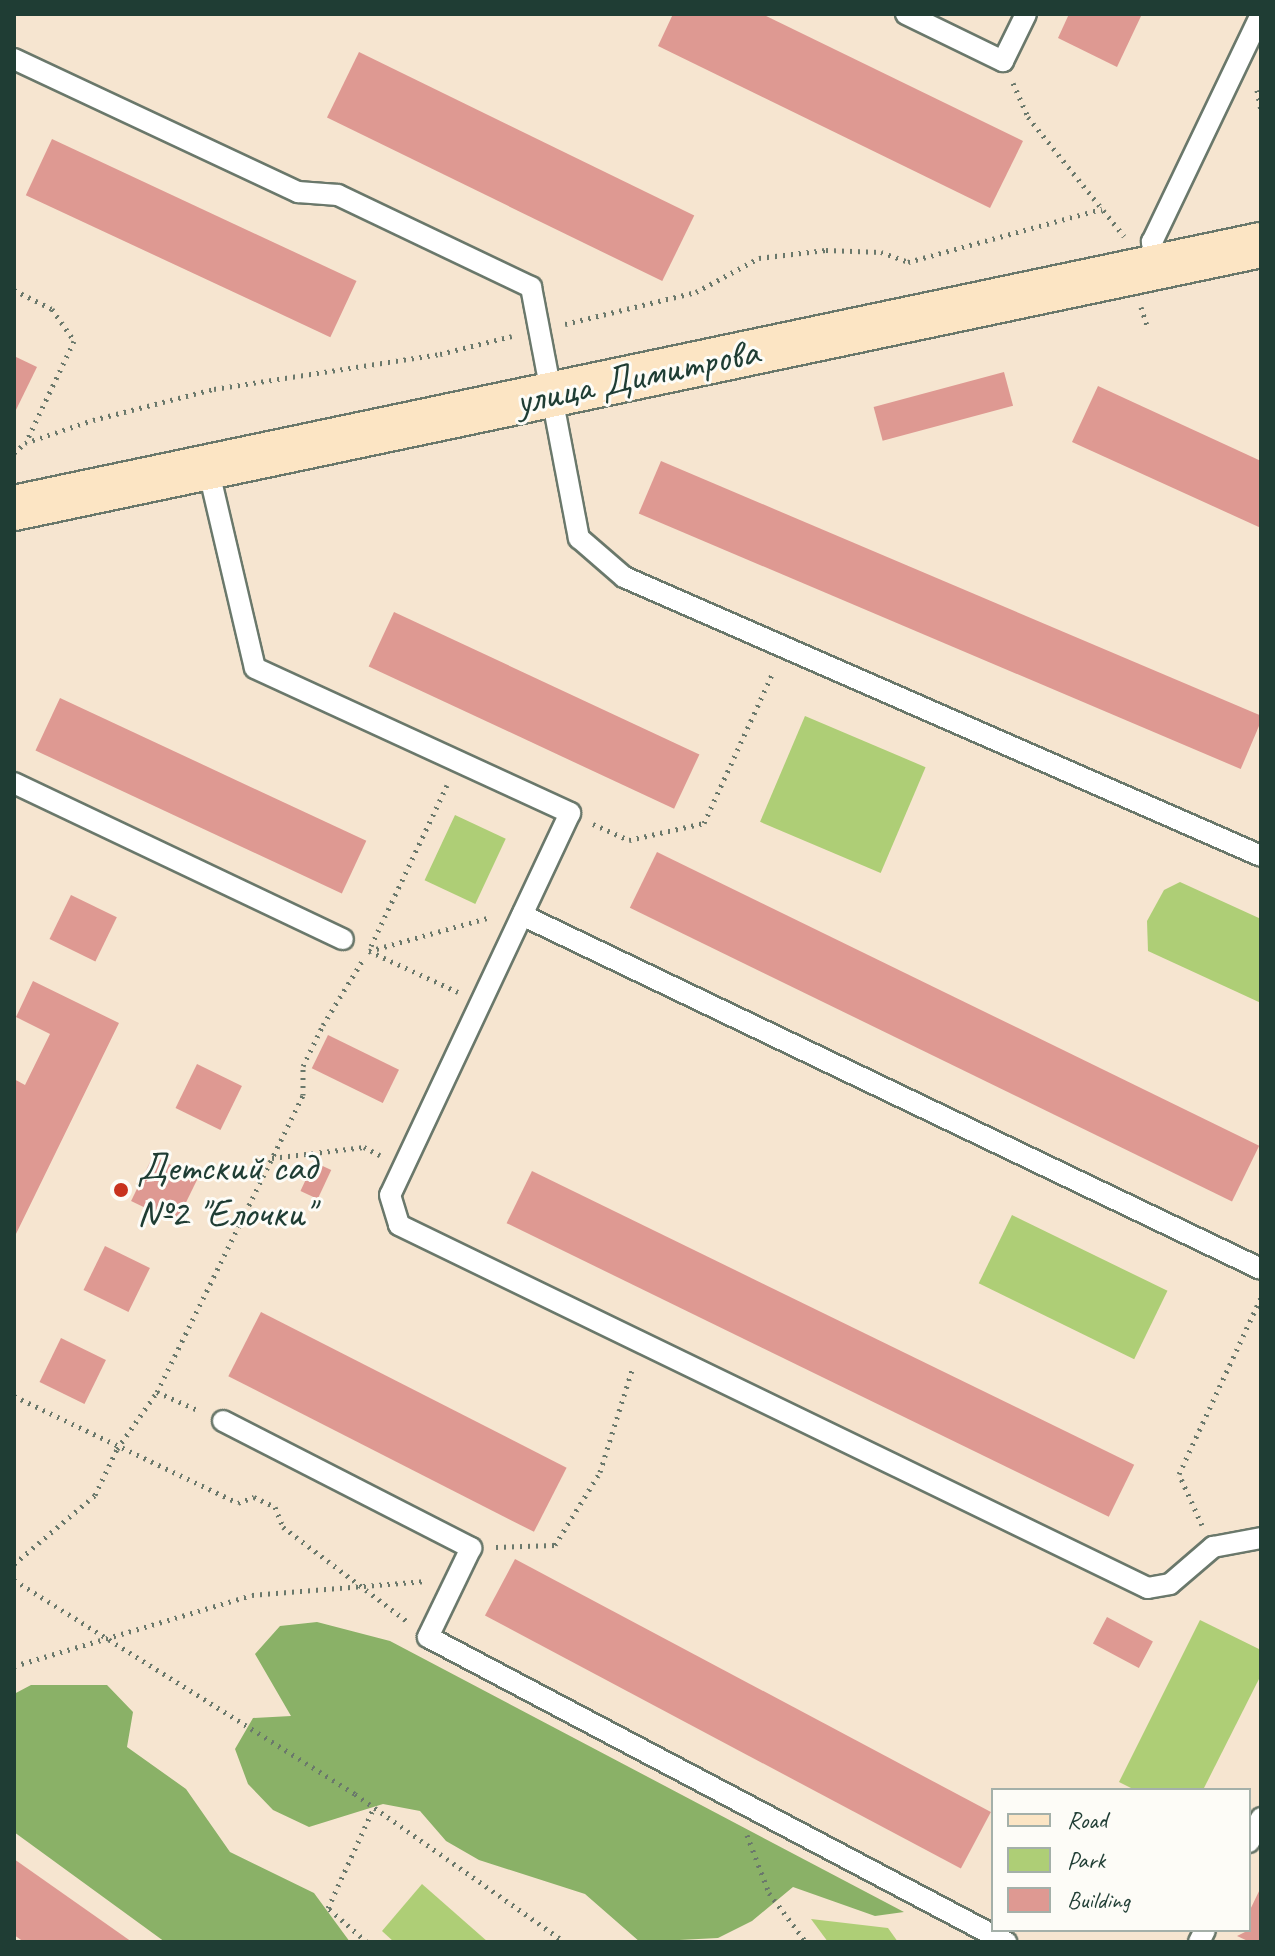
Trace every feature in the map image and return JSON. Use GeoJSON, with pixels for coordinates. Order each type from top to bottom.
{"type":"FeatureCollection","features":[{"type":"Feature","properties":{"kind":"street","name":"улица Димитрова"},"geometry":{"type":"LineString","coordinates":[[14,508],[1261,245]]}},
{"type":"Feature","properties":{"kind":"lane"},"geometry":{"type":"LineString","coordinates":[[906,14],[1003,61],[1026,14]]}},
{"type":"Feature","properties":{"kind":"lane"},"geometry":{"type":"LineString","coordinates":[[1145,268],[1152,242],[1261,15]]}},
{"type":"Feature","properties":{"kind":"lane"},"geometry":{"type":"LineString","coordinates":[[14,59],[298,192],[338,195],[531,287],[579,538],[624,577],[1261,856]]}},
{"type":"Feature","properties":{"kind":"lane"},"geometry":{"type":"LineString","coordinates":[[208,468],[255,668],[570,813],[390,1195],[399,1225],[1148,1588],[1170,1584],[1213,1547],[1261,1538]]}},
{"type":"Feature","properties":{"kind":"lane"},"geometry":{"type":"LineString","coordinates":[[14,783],[343,939]]}},
{"type":"Feature","properties":{"kind":"lane"},"geometry":{"type":"LineString","coordinates":[[522,915],[1261,1269]]}},
{"type":"Feature","properties":{"kind":"lane"},"geometry":{"type":"LineString","coordinates":[[223,1421],[471,1548],[428,1637],[730,1792],[1006,1942]]}},
{"type":"Feature","properties":{"kind":"lane"},"geometry":{"type":"LineString","coordinates":[[1251,1838],[1261,1818]]}},
{"type":"Feature","properties":{"kind":"path"},"geometry":{"type":"LineString","coordinates":[[1003,61],[1028,117],[1145,268],[1147,325]]}},
{"type":"Feature","properties":{"kind":"path"},"geometry":{"type":"LineString","coordinates":[[1257,90],[1261,110]]}},
{"type":"Feature","properties":{"kind":"path"},"geometry":{"type":"LineString","coordinates":[[14,290],[52,309],[74,341],[25,443],[14,453]]}},
{"type":"Feature","properties":{"kind":"path"},"geometry":{"type":"LineString","coordinates":[[570,813],[629,840],[704,823],[785,647]]}},
{"type":"Feature","properties":{"kind":"path"},"geometry":{"type":"LineString","coordinates":[[14,1564],[95,1495],[117,1449],[157,1392],[303,1095],[303,1066],[369,951],[458,762]]}},
{"type":"Feature","properties":{"kind":"path"},"geometry":{"type":"LineString","coordinates":[[369,951],[488,917],[522,915]]}},
{"type":"Feature","properties":{"kind":"path"},"geometry":{"type":"LineString","coordinates":[[343,939],[481,1002]]}},
{"type":"Feature","properties":{"kind":"path"},"geometry":{"type":"LineString","coordinates":[[271,1158],[364,1147],[403,1166]]}},
{"type":"Feature","properties":{"kind":"path"},"geometry":{"type":"LineString","coordinates":[[1213,1547],[1179,1474],[1261,1297]]}},
{"type":"Feature","properties":{"kind":"path"},"geometry":{"type":"LineString","coordinates":[[471,1548],[555,1545],[600,1472],[640,1342]]}},
{"type":"Feature","properties":{"kind":"path"},"geometry":{"type":"LineString","coordinates":[[157,1392],[223,1421]]}},
{"type":"Feature","properties":{"kind":"path"},"geometry":{"type":"LineString","coordinates":[[14,1396],[117,1449],[238,1503],[254,1497],[275,1507],[283,1527],[428,1637]]}},
{"type":"Feature","properties":{"kind":"path"},"geometry":{"type":"LineString","coordinates":[[14,1666],[252,1595],[456,1578]]}},
{"type":"Feature","properties":{"kind":"path"},"geometry":{"type":"LineString","coordinates":[[14,1580],[374,1807],[565,1942]]}},
{"type":"Feature","properties":{"kind":"path"},"geometry":{"type":"LineString","coordinates":[[730,1792],[769,1893],[806,1942]]}},
{"type":"Feature","properties":{"kind":"path"},"geometry":{"type":"LineString","coordinates":[[367,1942],[328,1908],[374,1807]]}},
{"type":"Feature","properties":{"kind":"green space"},"geometry":{"type":"Polygon","coordinates":[[[805,716],[926,767],[881,873],[760,822],[805,716]]]}},
{"type":"Feature","properties":{"kind":"green space"},"geometry":{"type":"Polygon","coordinates":[[[455,815],[506,839],[475,904],[425,880],[455,815]]]}},
{"type":"Feature","properties":{"kind":"green space"},"geometry":{"type":"Polygon","coordinates":[[[1180,882],[1261,919],[1261,1003],[1148,951],[1147,921],[1164,890],[1180,882]]]}},
{"type":"Feature","properties":{"kind":"green space"},"geometry":{"type":"Polygon","coordinates":[[[1012,1215],[1167,1291],[1134,1359],[979,1283],[1012,1215]]]}},
{"type":"Feature","properties":{"kind":"green space"},"geometry":{"type":"Polygon","coordinates":[[[1200,1620],[1261,1650],[1261,1675],[1204,1788],[1131,1788],[1119,1782],[1200,1620]]]}},
{"type":"Feature","properties":{"kind":"green space"},"geometry":{"type":"Polygon","coordinates":[[[317,1622],[390,1641],[904,1912],[875,1916],[793,1887],[752,1921],[718,1938],[640,1942],[585,1894],[479,1860],[446,1841],[420,1811],[383,1804],[309,1827],[273,1810],[248,1784],[235,1749],[253,1718],[291,1716],[255,1654],[280,1626],[317,1622]]]}},
{"type":"Feature","properties":{"kind":"green space"},"geometry":{"type":"Polygon","coordinates":[[[31,1685],[107,1685],[133,1712],[127,1747],[186,1789],[230,1852],[314,1893],[350,1942],[165,1942],[14,1832],[14,1694],[31,1685]]]}},
{"type":"Feature","properties":{"kind":"green space"},"geometry":{"type":"Polygon","coordinates":[[[422,1884],[488,1942],[394,1942],[382,1931],[422,1884]]]}},
{"type":"Feature","properties":{"kind":"green space"},"geometry":{"type":"Polygon","coordinates":[[[811,1919],[888,1928],[898,1942],[828,1942],[811,1919]]]}},
{"type":"Feature","properties":{"kind":"building"},"geometry":{"type":"Polygon","coordinates":[[[673,14],[762,14],[1023,141],[990,208],[658,46],[673,14]]]}},
{"type":"Feature","properties":{"kind":"building"},"geometry":{"type":"Polygon","coordinates":[[[1069,14],[1142,14],[1117,67],[1058,38],[1069,14]]]}},
{"type":"Feature","properties":{"kind":"building"},"geometry":{"type":"Polygon","coordinates":[[[359,52],[694,216],[662,281],[327,118],[359,52]]]}},
{"type":"Feature","properties":{"kind":"building"},"geometry":{"type":"Polygon","coordinates":[[[52,139],[357,281],[330,337],[26,195],[52,139]]]}},
{"type":"Feature","properties":{"kind":"building"},"geometry":{"type":"Polygon","coordinates":[[[14,356],[37,367],[14,414],[14,356]]]}},
{"type":"Feature","properties":{"kind":"building"},"geometry":{"type":"Polygon","coordinates":[[[1004,372],[1013,406],[883,441],[874,407],[1004,372]]]}},
{"type":"Feature","properties":{"kind":"building"},"geometry":{"type":"Polygon","coordinates":[[[1098,386],[1261,461],[1261,528],[1072,442],[1098,386]]]}},
{"type":"Feature","properties":{"kind":"building"},"geometry":{"type":"Polygon","coordinates":[[[661,461],[1261,716],[1241,769],[639,513],[661,461]]]}},
{"type":"Feature","properties":{"kind":"building"},"geometry":{"type":"Polygon","coordinates":[[[394,612],[699,754],[674,809],[369,666],[394,612]]]}},
{"type":"Feature","properties":{"kind":"building"},"geometry":{"type":"Polygon","coordinates":[[[60,698],[366,841],[342,893],[35,751],[60,698]]]}},
{"type":"Feature","properties":{"kind":"building"},"geometry":{"type":"Polygon","coordinates":[[[657,852],[1259,1146],[1232,1201],[630,908],[657,852]]]}},
{"type":"Feature","properties":{"kind":"building"},"geometry":{"type":"Polygon","coordinates":[[[71,895],[117,917],[95,961],[50,939],[71,895]]]}},
{"type":"Feature","properties":{"kind":"building"},"geometry":{"type":"Polygon","coordinates":[[[33,981],[119,1023],[14,1238],[14,1079],[25,1085],[50,1034],[16,1017],[33,981]]]}},
{"type":"Feature","properties":{"kind":"building"},"geometry":{"type":"Polygon","coordinates":[[[328,1035],[399,1070],[383,1103],[312,1068],[328,1035]]]}},
{"type":"Feature","properties":{"kind":"building"},"geometry":{"type":"Polygon","coordinates":[[[197,1064],[242,1086],[220,1130],[176,1108],[197,1064]]]}},
{"type":"Feature","properties":{"kind":"building"},"geometry":{"type":"Polygon","coordinates":[[[153,1156],[198,1178],[176,1223],[131,1201],[153,1156]]]}},
{"type":"Feature","properties":{"kind":"building"},"geometry":{"type":"Polygon","coordinates":[[[314,1162],[331,1170],[318,1199],[300,1191],[314,1162]]]}},
{"type":"Feature","properties":{"kind":"building"},"geometry":{"type":"Polygon","coordinates":[[[532,1171],[1134,1465],[1109,1517],[507,1223],[532,1171]]]}},
{"type":"Feature","properties":{"kind":"building"},"geometry":{"type":"Polygon","coordinates":[[[105,1246],[150,1268],[128,1312],[84,1290],[105,1246]]]}},
{"type":"Feature","properties":{"kind":"building"},"geometry":{"type":"Polygon","coordinates":[[[261,1312],[567,1468],[534,1532],[228,1376],[261,1312]]]}},
{"type":"Feature","properties":{"kind":"building"},"geometry":{"type":"Polygon","coordinates":[[[61,1338],[106,1360],[84,1404],[40,1382],[61,1338]]]}},
{"type":"Feature","properties":{"kind":"building"},"geometry":{"type":"Polygon","coordinates":[[[515,1559],[991,1812],[961,1869],[485,1616],[515,1559]]]}},
{"type":"Feature","properties":{"kind":"building"},"geometry":{"type":"Polygon","coordinates":[[[1107,1617],[1153,1641],[1139,1668],[1093,1643],[1107,1617]]]}},
{"type":"Feature","properties":{"kind":"building"},"geometry":{"type":"Polygon","coordinates":[[[14,1859],[132,1942],[24,1942],[14,1935],[14,1859]]]}},
{"type":"Feature","properties":{"kind":"building"},"geometry":{"type":"Polygon","coordinates":[[[1261,1887],[1261,1942],[1250,1942],[1237,1936],[1251,1932],[1251,1908],[1261,1887]]]}},
{"type":"Feature","properties":{"kind":"place","name":"Детский сад №2 \"Елочки\""},"geometry":{"type":"Point","coordinates":[121,1190]}}]}
